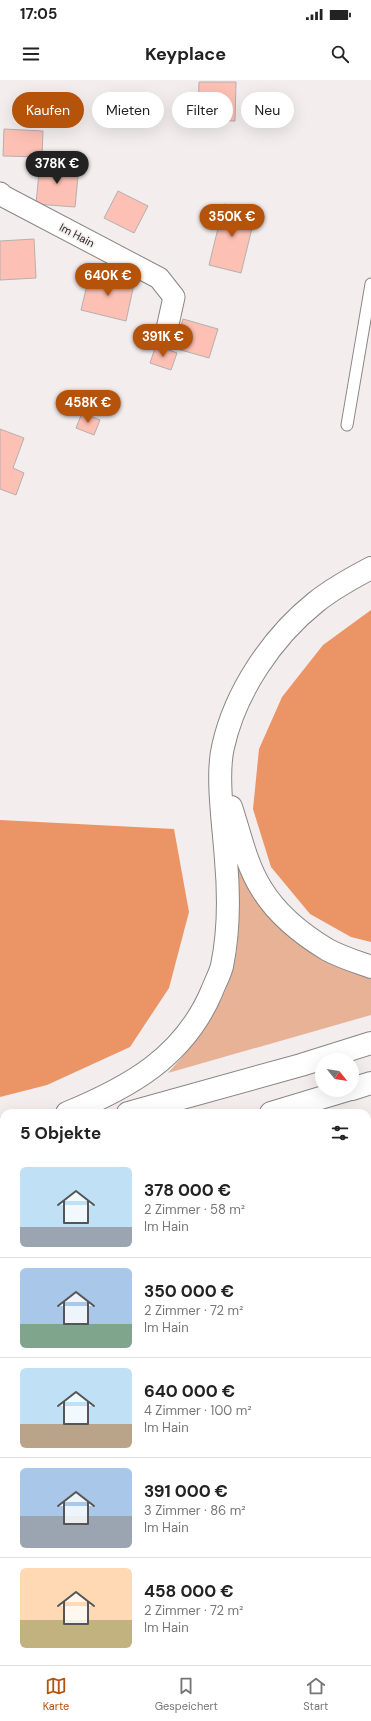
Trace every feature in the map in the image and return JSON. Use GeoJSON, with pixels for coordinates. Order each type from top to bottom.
{"type":"FeatureCollection","features":[{"type":"Feature","properties":{"kind":"highway"},"geometry":{"type":"LineString","coordinates":[[77,1109],[106,1097],[148,1072],[179,1043],[204,1008],[222,967],[226,927],[228,883],[221,778],[222,748],[231,719],[244,691],[266,655],[288,627],[316,602],[371,568]]}},
{"type":"Feature","properties":{"kind":"highway"},"geometry":{"type":"LineString","coordinates":[[221,778],[250,866],[260,887],[272,904],[300,930],[323,946],[371,967]]}},
{"type":"Feature","properties":{"kind":"highway"},"geometry":{"type":"LineString","coordinates":[[142,1109],[301,1065],[371,1043]]}},
{"type":"Feature","properties":{"kind":"highway"},"geometry":{"type":"LineString","coordinates":[[359,1087],[371,1083]]}},
{"type":"Feature","properties":{"kind":"highway"},"geometry":{"type":"LineString","coordinates":[[284,1109],[324,1097]]}},
{"type":"Feature","properties":{"kind":"street","name":"Im Hain"},"geometry":{"type":"LineString","coordinates":[[0,193],[3,196],[159,278],[174,297],[165,338]]}},
{"type":"Feature","properties":{"kind":"lane"},"geometry":{"type":"LineString","coordinates":[[347,425],[369,307],[371,284]]}},
{"type":"Feature","properties":{"kind":"shaded area"},"geometry":{"type":"Polygon","coordinates":[[[371,610],[371,942],[351,937],[310,914],[271,867],[253,809],[259,749],[282,697],[323,645],[371,610]]]}},
{"type":"Feature","properties":{"kind":"shaded area"},"geometry":{"type":"Polygon","coordinates":[[[0,820],[174,829],[189,912],[169,988],[130,1047],[47,1085],[0,1097],[0,820]]]}},
{"type":"Feature","properties":{"kind":"shaded area"},"geometry":{"type":"Polygon","coordinates":[[[238,866],[272,920],[297,942],[331,964],[371,976],[371,1015],[168,1073],[205,1028],[224,994],[231,976],[236,957],[239,928],[238,866]]]}},
{"type":"Feature","properties":{"kind":"building"},"geometry":{"type":"Polygon","coordinates":[[[199,82],[236,82],[235,121],[233,121],[233,92],[199,92],[199,82]]]}},
{"type":"Feature","properties":{"kind":"building"},"geometry":{"type":"Polygon","coordinates":[[[4,129],[43,131],[42,157],[3,156],[4,129]]]}},
{"type":"Feature","properties":{"kind":"building"},"geometry":{"type":"Polygon","coordinates":[[[40,162],[79,166],[75,207],[36,204],[40,162]]]}},
{"type":"Feature","properties":{"kind":"building"},"geometry":{"type":"Polygon","coordinates":[[[118,191],[148,206],[134,233],[104,218],[118,191]]]}},
{"type":"Feature","properties":{"kind":"building"},"geometry":{"type":"Polygon","coordinates":[[[224,204],[256,212],[241,273],[209,265],[224,204]]]}},
{"type":"Feature","properties":{"kind":"building"},"geometry":{"type":"Polygon","coordinates":[[[34,239],[36,278],[0,280],[0,241],[34,239]]]}},
{"type":"Feature","properties":{"kind":"building"},"geometry":{"type":"Polygon","coordinates":[[[90,273],[134,284],[126,321],[81,310],[90,273]]]}},
{"type":"Feature","properties":{"kind":"building"},"geometry":{"type":"Polygon","coordinates":[[[183,319],[218,329],[209,358],[174,348],[183,319]]]}},
{"type":"Feature","properties":{"kind":"building"},"geometry":{"type":"Polygon","coordinates":[[[156,345],[177,353],[171,370],[150,363],[156,345]]]}},
{"type":"Feature","properties":{"kind":"building"},"geometry":{"type":"Polygon","coordinates":[[[82,413],[100,420],[94,435],[76,428],[82,413]]]}},
{"type":"Feature","properties":{"kind":"building"},"geometry":{"type":"Polygon","coordinates":[[[0,429],[24,438],[13,468],[24,473],[16,495],[0,489],[0,429]]]}}]}
